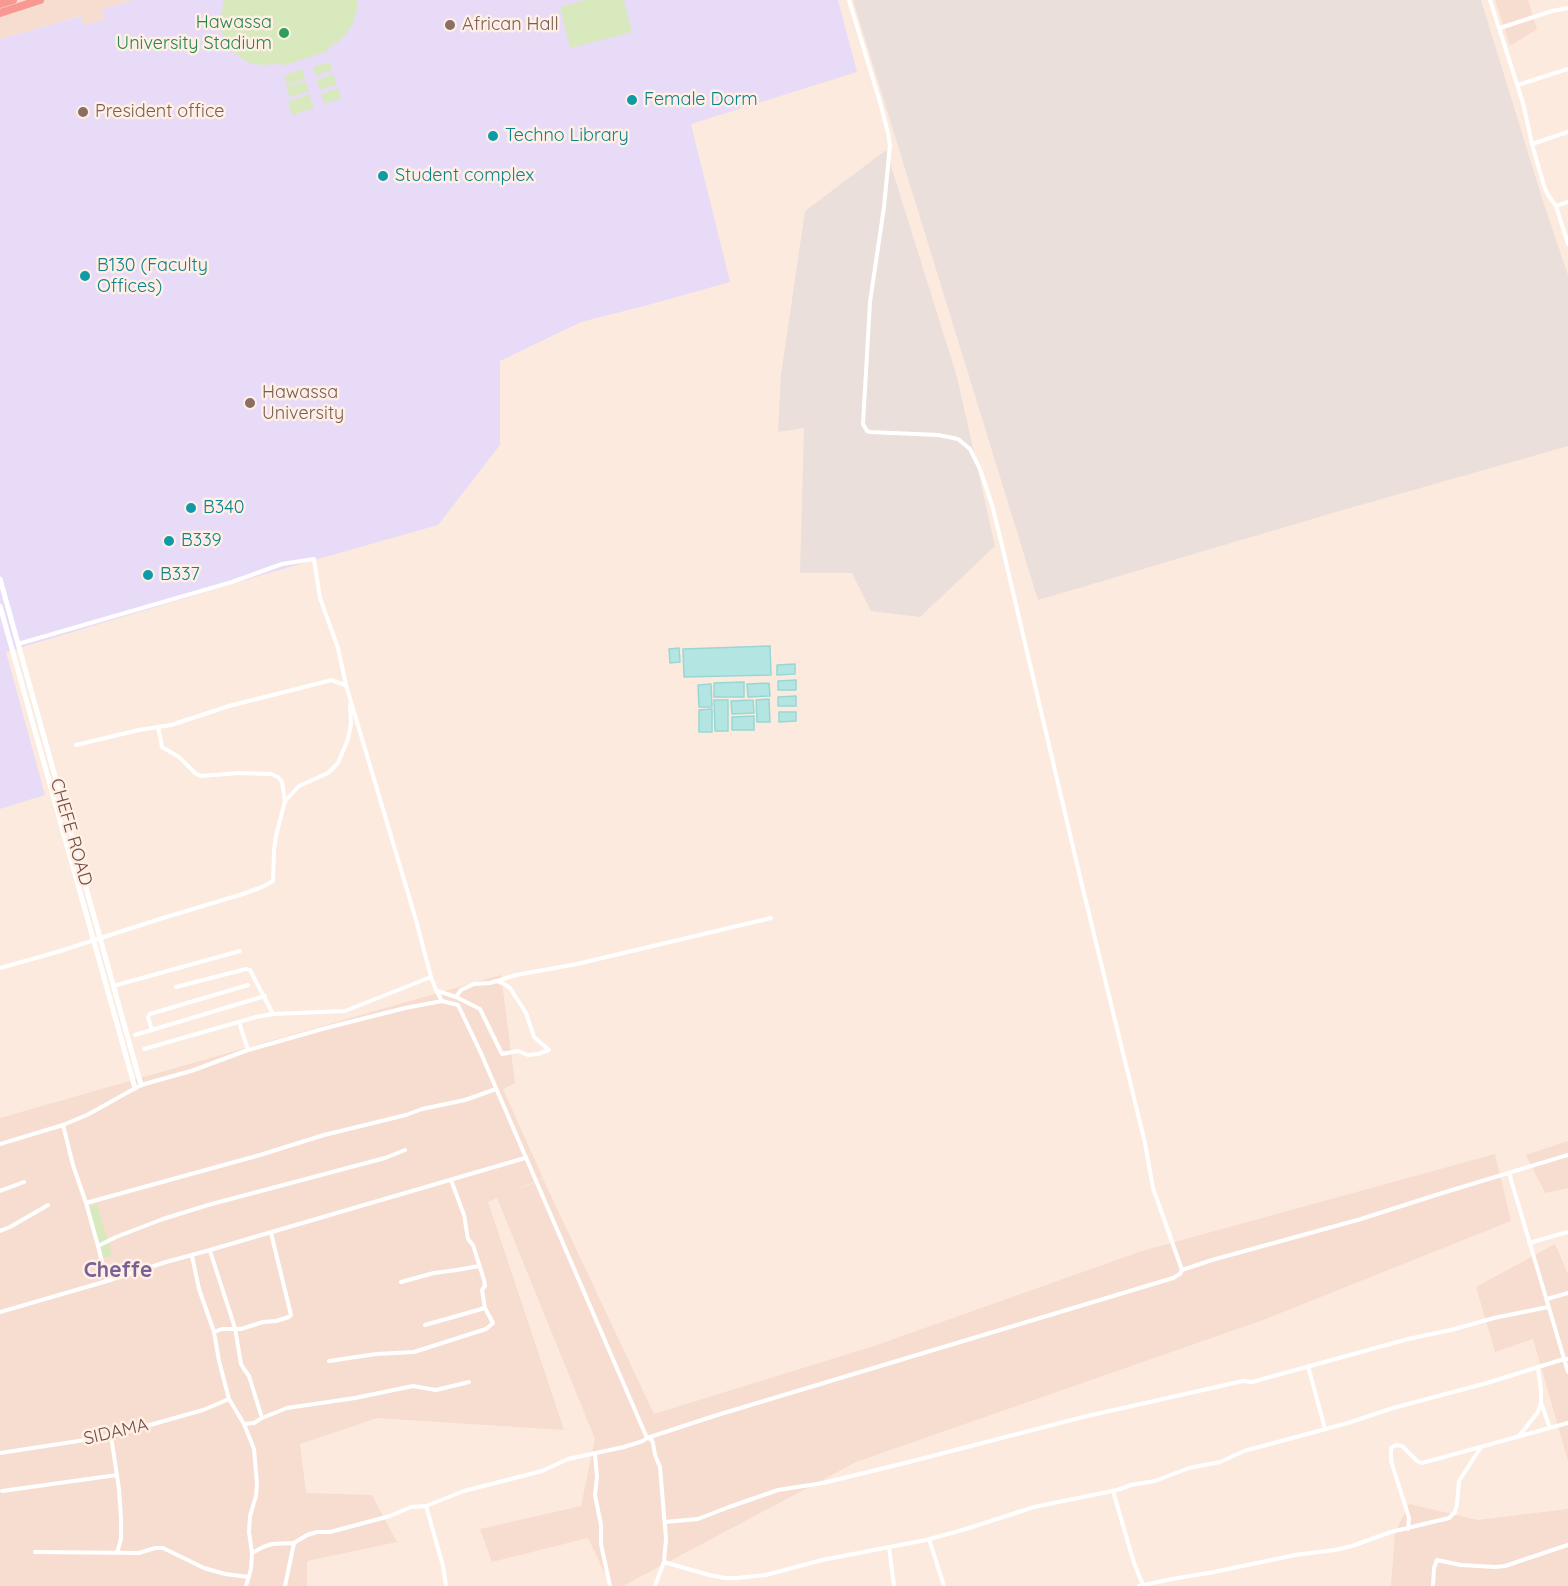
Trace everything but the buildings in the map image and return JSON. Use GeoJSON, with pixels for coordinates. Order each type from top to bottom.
{"type":"FeatureCollection","features":[{"type":"Feature","properties":{"kind":"highway"},"geometry":{"type":"LineString","coordinates":[[0,4],[13,0]]}},
{"type":"Feature","properties":{"kind":"highway"},"geometry":{"type":"LineString","coordinates":[[0,13],[40,0]]}},
{"type":"Feature","properties":{"kind":"street"},"geometry":{"type":"LineString","coordinates":[[849,0],[880,102],[890,145],[884,207],[870,302],[863,424],[870,432],[938,435],[958,439],[970,449],[980,469],[1001,541],[1145,1143],[1153,1188],[1182,1270]]}},
{"type":"Feature","properties":{"kind":"street"},"geometry":{"type":"LineString","coordinates":[[1490,0],[1518,85],[1544,186],[1556,206],[1568,244]]}},
{"type":"Feature","properties":{"kind":"street"},"geometry":{"type":"LineString","coordinates":[[1500,28],[1568,8]]}},
{"type":"Feature","properties":{"kind":"street"},"geometry":{"type":"LineString","coordinates":[[1518,85],[1568,69]]}},
{"type":"Feature","properties":{"kind":"street"},"geometry":{"type":"LineString","coordinates":[[1532,144],[1568,132]]}},
{"type":"Feature","properties":{"kind":"street"},"geometry":{"type":"LineString","coordinates":[[1556,206],[1568,202]]}},
{"type":"Feature","properties":{"kind":"street"},"geometry":{"type":"LineString","coordinates":[[18,644],[232,582],[282,564],[314,559],[320,598],[338,648],[349,698],[431,977],[442,1001]]}},
{"type":"Feature","properties":{"kind":"street","name":"CHEFE ROAD"},"geometry":{"type":"LineString","coordinates":[[0,579],[141,1084]]}},
{"type":"Feature","properties":{"kind":"street","name":"CHEFE ROAD"},"geometry":{"type":"LineString","coordinates":[[0,606],[135,1088]]}},
{"type":"Feature","properties":{"kind":"street"},"geometry":{"type":"LineString","coordinates":[[76,745],[171,725],[229,706],[331,680],[346,685]]}},
{"type":"Feature","properties":{"kind":"street"},"geometry":{"type":"LineString","coordinates":[[285,801],[299,786],[328,773],[338,763],[348,739],[351,724],[349,698]]}},
{"type":"Feature","properties":{"kind":"street"},"geometry":{"type":"LineString","coordinates":[[0,968],[243,894],[273,880],[276,836],[285,801],[282,782],[271,774],[238,773],[201,776],[195,774],[179,758],[162,747],[158,727]]}},
{"type":"Feature","properties":{"kind":"street"},"geometry":{"type":"LineString","coordinates":[[456,997],[461,990],[474,984],[490,983],[516,975],[577,964],[771,918]]}},
{"type":"Feature","properties":{"kind":"street"},"geometry":{"type":"LineString","coordinates":[[106,988],[240,951]]}},
{"type":"Feature","properties":{"kind":"street"},"geometry":{"type":"LineString","coordinates":[[176,987],[246,969],[250,970],[273,1014]]}},
{"type":"Feature","properties":{"kind":"street"},"geometry":{"type":"LineString","coordinates":[[144,1049],[273,1014],[345,1011],[431,977]]}},
{"type":"Feature","properties":{"kind":"street"},"geometry":{"type":"LineString","coordinates":[[436,990],[480,1009],[502,1054],[518,1051],[528,1055],[549,1050],[534,1037],[526,1013],[510,988],[496,981]]}},
{"type":"Feature","properties":{"kind":"street"},"geometry":{"type":"LineString","coordinates":[[152,1030],[148,1017],[150,1014],[248,985]]}},
{"type":"Feature","properties":{"kind":"street"},"geometry":{"type":"LineString","coordinates":[[135,1035],[265,996]]}},
{"type":"Feature","properties":{"kind":"street"},"geometry":{"type":"LineString","coordinates":[[0,1144],[63,1125],[87,1115],[141,1084],[191,1071],[248,1050],[405,1008],[442,1001],[458,1005],[647,1438],[653,1443],[660,1467],[666,1539],[664,1562],[656,1586]]}},
{"type":"Feature","properties":{"kind":"street"},"geometry":{"type":"LineString","coordinates":[[238,1022],[248,1050]]}},
{"type":"Feature","properties":{"kind":"street"},"geometry":{"type":"LineString","coordinates":[[86,1203],[324,1135],[465,1100],[496,1089]]}},
{"type":"Feature","properties":{"kind":"street"},"geometry":{"type":"LineString","coordinates":[[63,1125],[107,1281]]}},
{"type":"Feature","properties":{"kind":"street"},"geometry":{"type":"LineString","coordinates":[[98,1246],[163,1219],[385,1158],[405,1150]]}},
{"type":"Feature","properties":{"kind":"street"},"geometry":{"type":"LineString","coordinates":[[252,1553],[272,1544],[294,1544],[307,1534],[330,1532],[390,1516],[411,1507],[426,1506],[464,1491],[543,1471],[568,1460],[624,1447],[894,1361],[1173,1278],[1182,1270],[1221,1257],[1361,1219],[1568,1155]]}},
{"type":"Feature","properties":{"kind":"street"},"geometry":{"type":"LineString","coordinates":[[0,1312],[525,1158]]}},
{"type":"Feature","properties":{"kind":"street"},"geometry":{"type":"LineString","coordinates":[[1509,1173],[1568,1372]]}},
{"type":"Feature","properties":{"kind":"street"},"geometry":{"type":"LineString","coordinates":[[329,1361],[376,1354],[414,1352],[486,1329],[493,1323],[485,1308],[482,1290],[485,1286],[473,1245],[468,1239],[464,1215],[451,1180]]}},
{"type":"Feature","properties":{"kind":"street"},"geometry":{"type":"LineString","coordinates":[[0,1191],[24,1182]]}},
{"type":"Feature","properties":{"kind":"street"},"geometry":{"type":"LineString","coordinates":[[0,1231],[48,1205]]}},
{"type":"Feature","properties":{"kind":"street"},"geometry":{"type":"LineString","coordinates":[[1529,1243],[1568,1232]]}},
{"type":"Feature","properties":{"kind":"street"},"geometry":{"type":"LineString","coordinates":[[214,1332],[222,1329],[241,1329],[291,1315],[271,1233]]}},
{"type":"Feature","properties":{"kind":"street"},"geometry":{"type":"LineString","coordinates":[[210,1250],[235,1328],[242,1364],[249,1376],[262,1418]]}},
{"type":"Feature","properties":{"kind":"street"},"geometry":{"type":"LineString","coordinates":[[192,1256],[199,1289],[214,1332],[229,1399],[244,1424],[254,1449],[257,1484],[250,1516],[252,1553],[246,1586]]}},
{"type":"Feature","properties":{"kind":"street"},"geometry":{"type":"LineString","coordinates":[[401,1282],[434,1273],[478,1266]]}},
{"type":"Feature","properties":{"kind":"street"},"geometry":{"type":"LineString","coordinates":[[1546,1299],[1568,1293]]}},
{"type":"Feature","properties":{"kind":"street"},"geometry":{"type":"LineString","coordinates":[[665,1522],[698,1519],[778,1490],[824,1483],[1083,1417],[1243,1382],[1252,1382],[1408,1339],[1548,1307]]}},
{"type":"Feature","properties":{"kind":"street"},"geometry":{"type":"LineString","coordinates":[[424,1325],[485,1308]]}},
{"type":"Feature","properties":{"kind":"street"},"geometry":{"type":"LineString","coordinates":[[664,1562],[709,1575],[736,1578],[766,1575],[822,1560],[929,1539],[1034,1507],[1155,1481],[1189,1468],[1220,1462],[1244,1451],[1566,1359]]}},
{"type":"Feature","properties":{"kind":"street"},"geometry":{"type":"LineString","coordinates":[[1308,1366],[1325,1429]]}},
{"type":"Feature","properties":{"kind":"street"},"geometry":{"type":"LineString","coordinates":[[1519,1436],[1538,1412],[1541,1402],[1542,1391],[1538,1368]]}},
{"type":"Feature","properties":{"kind":"street"},"geometry":{"type":"LineString","coordinates":[[244,1424],[254,1423],[287,1408],[355,1398],[413,1386],[436,1390],[469,1382]]}},
{"type":"Feature","properties":{"kind":"street","name":"SIDAMA"},"geometry":{"type":"LineString","coordinates":[[0,1453],[111,1436],[203,1410],[229,1399]]}},
{"type":"Feature","properties":{"kind":"street"},"geometry":{"type":"LineString","coordinates":[[1541,1402],[1550,1428]]}},
{"type":"Feature","properties":{"kind":"street"},"geometry":{"type":"LineString","coordinates":[[1408,1528],[1409,1518],[1391,1461],[1391,1448],[1396,1445],[1402,1446],[1422,1463],[1568,1423]]}},
{"type":"Feature","properties":{"kind":"street"},"geometry":{"type":"LineString","coordinates":[[111,1436],[119,1489],[122,1539],[117,1553]]}},
{"type":"Feature","properties":{"kind":"street"},"geometry":{"type":"LineString","coordinates":[[1113,1491],[1141,1585],[1295,1555],[1335,1550],[1408,1528],[1438,1522],[1452,1516],[1457,1504],[1459,1481],[1481,1448]]}},
{"type":"Feature","properties":{"kind":"street"},"geometry":{"type":"LineString","coordinates":[[595,1454],[597,1477],[595,1495],[601,1544],[610,1586]]}},
{"type":"Feature","properties":{"kind":"street"},"geometry":{"type":"LineString","coordinates":[[3,1491],[117,1475]]}},
{"type":"Feature","properties":{"kind":"street"},"geometry":{"type":"LineString","coordinates":[[426,1506],[443,1566],[446,1586]]}},
{"type":"Feature","properties":{"kind":"street"},"geometry":{"type":"LineString","coordinates":[[929,1539],[944,1586]]}},
{"type":"Feature","properties":{"kind":"street"},"geometry":{"type":"LineString","coordinates":[[285,1586],[294,1544]]}},
{"type":"Feature","properties":{"kind":"street"},"geometry":{"type":"LineString","coordinates":[[1433,1586],[1437,1560],[1461,1565],[1505,1566],[1568,1545]]}},
{"type":"Feature","properties":{"kind":"street"},"geometry":{"type":"LineString","coordinates":[[889,1547],[894,1586]]}},
{"type":"Feature","properties":{"kind":"street"},"geometry":{"type":"LineString","coordinates":[[35,1552],[139,1553],[163,1548],[204,1568],[249,1577]]}},
{"type":"Feature","properties":{"kind":"shaded area"},"geometry":{"type":"Polygon","coordinates":[[[0,0],[133,0],[102,9],[104,20],[83,25],[80,16],[0,39],[0,0]]]}},
{"type":"Feature","properties":{"kind":"shaded area","name":"Hawassa University"},"geometry":{"type":"Polygon","coordinates":[[[133,0],[838,0],[857,72],[691,124],[730,282],[581,322],[500,361],[500,445],[438,525],[6,652],[45,795],[0,809],[0,39],[81,16],[83,25],[104,20],[102,9],[133,0]]]}},
{"type":"Feature","properties":{"kind":"shaded area"},"geometry":{"type":"Polygon","coordinates":[[[853,0],[1481,0],[1568,275],[1568,446],[1038,600],[853,0]]]}},
{"type":"Feature","properties":{"kind":"shaded area"},"geometry":{"type":"Polygon","coordinates":[[[1495,0],[1528,0],[1537,29],[1510,46],[1495,0]]]}},
{"type":"Feature","properties":{"kind":"shaded area"},"geometry":{"type":"Polygon","coordinates":[[[886,150],[957,377],[995,546],[920,617],[871,611],[852,573],[800,573],[804,428],[778,432],[781,375],[805,211],[886,150]]]}},
{"type":"Feature","properties":{"kind":"shaded area"},"geometry":{"type":"Polygon","coordinates":[[[501,975],[515,1083],[503,1089],[543,1178],[500,1197],[543,1179],[654,1414],[874,1346],[1142,1251],[1495,1154],[1511,1221],[1263,1320],[856,1462],[623,1586],[611,1586],[588,1538],[492,1562],[480,1529],[581,1506],[595,1439],[497,1198],[488,1202],[564,1430],[377,1418],[300,1444],[306,1493],[372,1495],[397,1542],[307,1561],[307,1586],[0,1586],[0,1118],[501,975]]]}},
{"type":"Feature","properties":{"kind":"shaded area"},"geometry":{"type":"Polygon","coordinates":[[[1568,1141],[1568,1188],[1545,1193],[1526,1155],[1568,1141]]]}},
{"type":"Feature","properties":{"kind":"shaded area"},"geometry":{"type":"Polygon","coordinates":[[[1555,1244],[1568,1274],[1568,1461],[1533,1339],[1495,1352],[1476,1287],[1555,1244]]]}},
{"type":"Feature","properties":{"kind":"shaded area"},"geometry":{"type":"Polygon","coordinates":[[[1409,1504],[1478,1520],[1568,1509],[1568,1586],[1391,1586],[1395,1533],[1409,1504]]]}},
{"type":"Feature","properties":{"kind":"green space","name":"Hawassa University Stadium"},"geometry":{"type":"Polygon","coordinates":[[[224,0],[357,0],[357,9],[353,23],[346,34],[337,43],[327,48],[328,51],[282,66],[281,64],[264,65],[244,60],[229,48],[220,24],[224,0]]]}},
{"type":"Feature","properties":{"kind":"green space"},"geometry":{"type":"Polygon","coordinates":[[[585,0],[624,0],[632,32],[570,48],[560,7],[585,0]]]}},
{"type":"Feature","properties":{"kind":"green space"},"geometry":{"type":"Polygon","coordinates":[[[330,62],[332,70],[316,76],[313,67],[330,62]]]}},
{"type":"Feature","properties":{"kind":"green space"},"geometry":{"type":"Polygon","coordinates":[[[302,69],[305,79],[287,85],[284,76],[302,69]]]}},
{"type":"Feature","properties":{"kind":"green space"},"geometry":{"type":"Polygon","coordinates":[[[333,74],[337,84],[320,90],[317,80],[333,74]]]}},
{"type":"Feature","properties":{"kind":"green space"},"geometry":{"type":"Polygon","coordinates":[[[305,81],[309,91],[290,97],[286,87],[305,81]]]}},
{"type":"Feature","properties":{"kind":"green space"},"geometry":{"type":"Polygon","coordinates":[[[338,88],[341,98],[325,104],[321,94],[338,88]]]}},
{"type":"Feature","properties":{"kind":"green space"},"geometry":{"type":"Polygon","coordinates":[[[309,94],[314,108],[292,115],[288,102],[309,94]]]}},
{"type":"Feature","properties":{"kind":"green space"},"geometry":{"type":"Polygon","coordinates":[[[97,1204],[112,1255],[103,1258],[89,1207],[97,1204]]]}},
{"type":"Feature","properties":{"kind":"water"},"geometry":{"type":"Polygon","coordinates":[[[770,646],[771,675],[684,677],[683,649],[770,646]]]}},
{"type":"Feature","properties":{"kind":"water"},"geometry":{"type":"Polygon","coordinates":[[[679,648],[680,662],[670,663],[669,649],[679,648]]]}},
{"type":"Feature","properties":{"kind":"water"},"geometry":{"type":"Polygon","coordinates":[[[795,664],[795,674],[777,675],[777,665],[795,664]]]}},
{"type":"Feature","properties":{"kind":"water"},"geometry":{"type":"Polygon","coordinates":[[[796,680],[796,690],[778,690],[778,681],[796,680]]]}},
{"type":"Feature","properties":{"kind":"water"},"geometry":{"type":"Polygon","coordinates":[[[744,682],[744,697],[714,697],[714,683],[744,682]]]}},
{"type":"Feature","properties":{"kind":"water"},"geometry":{"type":"Polygon","coordinates":[[[769,683],[770,696],[748,697],[747,684],[769,683]]]}},
{"type":"Feature","properties":{"kind":"water"},"geometry":{"type":"Polygon","coordinates":[[[711,684],[712,707],[699,707],[698,685],[711,684]]]}},
{"type":"Feature","properties":{"kind":"water"},"geometry":{"type":"Polygon","coordinates":[[[796,696],[796,706],[778,706],[778,697],[796,696]]]}},
{"type":"Feature","properties":{"kind":"water"},"geometry":{"type":"Polygon","coordinates":[[[769,699],[770,722],[757,722],[756,700],[769,699]]]}},
{"type":"Feature","properties":{"kind":"water"},"geometry":{"type":"Polygon","coordinates":[[[714,700],[728,700],[728,731],[715,731],[714,700]]]}},
{"type":"Feature","properties":{"kind":"water"},"geometry":{"type":"Polygon","coordinates":[[[753,700],[754,713],[732,714],[731,701],[753,700]]]}},
{"type":"Feature","properties":{"kind":"water"},"geometry":{"type":"Polygon","coordinates":[[[712,709],[712,732],[699,732],[699,710],[712,709]]]}},
{"type":"Feature","properties":{"kind":"water"},"geometry":{"type":"Polygon","coordinates":[[[779,712],[796,712],[796,721],[779,722],[779,712]]]}},
{"type":"Feature","properties":{"kind":"water"},"geometry":{"type":"Polygon","coordinates":[[[754,716],[754,730],[732,730],[732,717],[754,716]]]}},
{"type":"Feature","properties":{"kind":"place","name":"African Hall"},"geometry":{"type":"Point","coordinates":[450,25]}},
{"type":"Feature","properties":{"kind":"place","name":"Hawassa University Stadium"},"geometry":{"type":"Point","coordinates":[284,33]}},
{"type":"Feature","properties":{"kind":"place","name":"Female Dorm"},"geometry":{"type":"Point","coordinates":[632,100]}},
{"type":"Feature","properties":{"kind":"place","name":"President office"},"geometry":{"type":"Point","coordinates":[83,112]}},
{"type":"Feature","properties":{"kind":"place","name":"Techno Library"},"geometry":{"type":"Point","coordinates":[493,136]}},
{"type":"Feature","properties":{"kind":"place","name":"Student complex"},"geometry":{"type":"Point","coordinates":[383,176]}},
{"type":"Feature","properties":{"kind":"place","name":"B130 (Faculty Offices)"},"geometry":{"type":"Point","coordinates":[85,276]}},
{"type":"Feature","properties":{"kind":"place","name":"Hawassa University"},"geometry":{"type":"Point","coordinates":[250,403]}},
{"type":"Feature","properties":{"kind":"place","name":"B340"},"geometry":{"type":"Point","coordinates":[191,508]}},
{"type":"Feature","properties":{"kind":"place","name":"B339"},"geometry":{"type":"Point","coordinates":[169,541]}},
{"type":"Feature","properties":{"kind":"place","name":"B337"},"geometry":{"type":"Point","coordinates":[148,575]}},
{"type":"Feature","properties":{"kind":"district","name":"Cheffe"},"geometry":{"type":"Point","coordinates":[118,1271]}}]}
